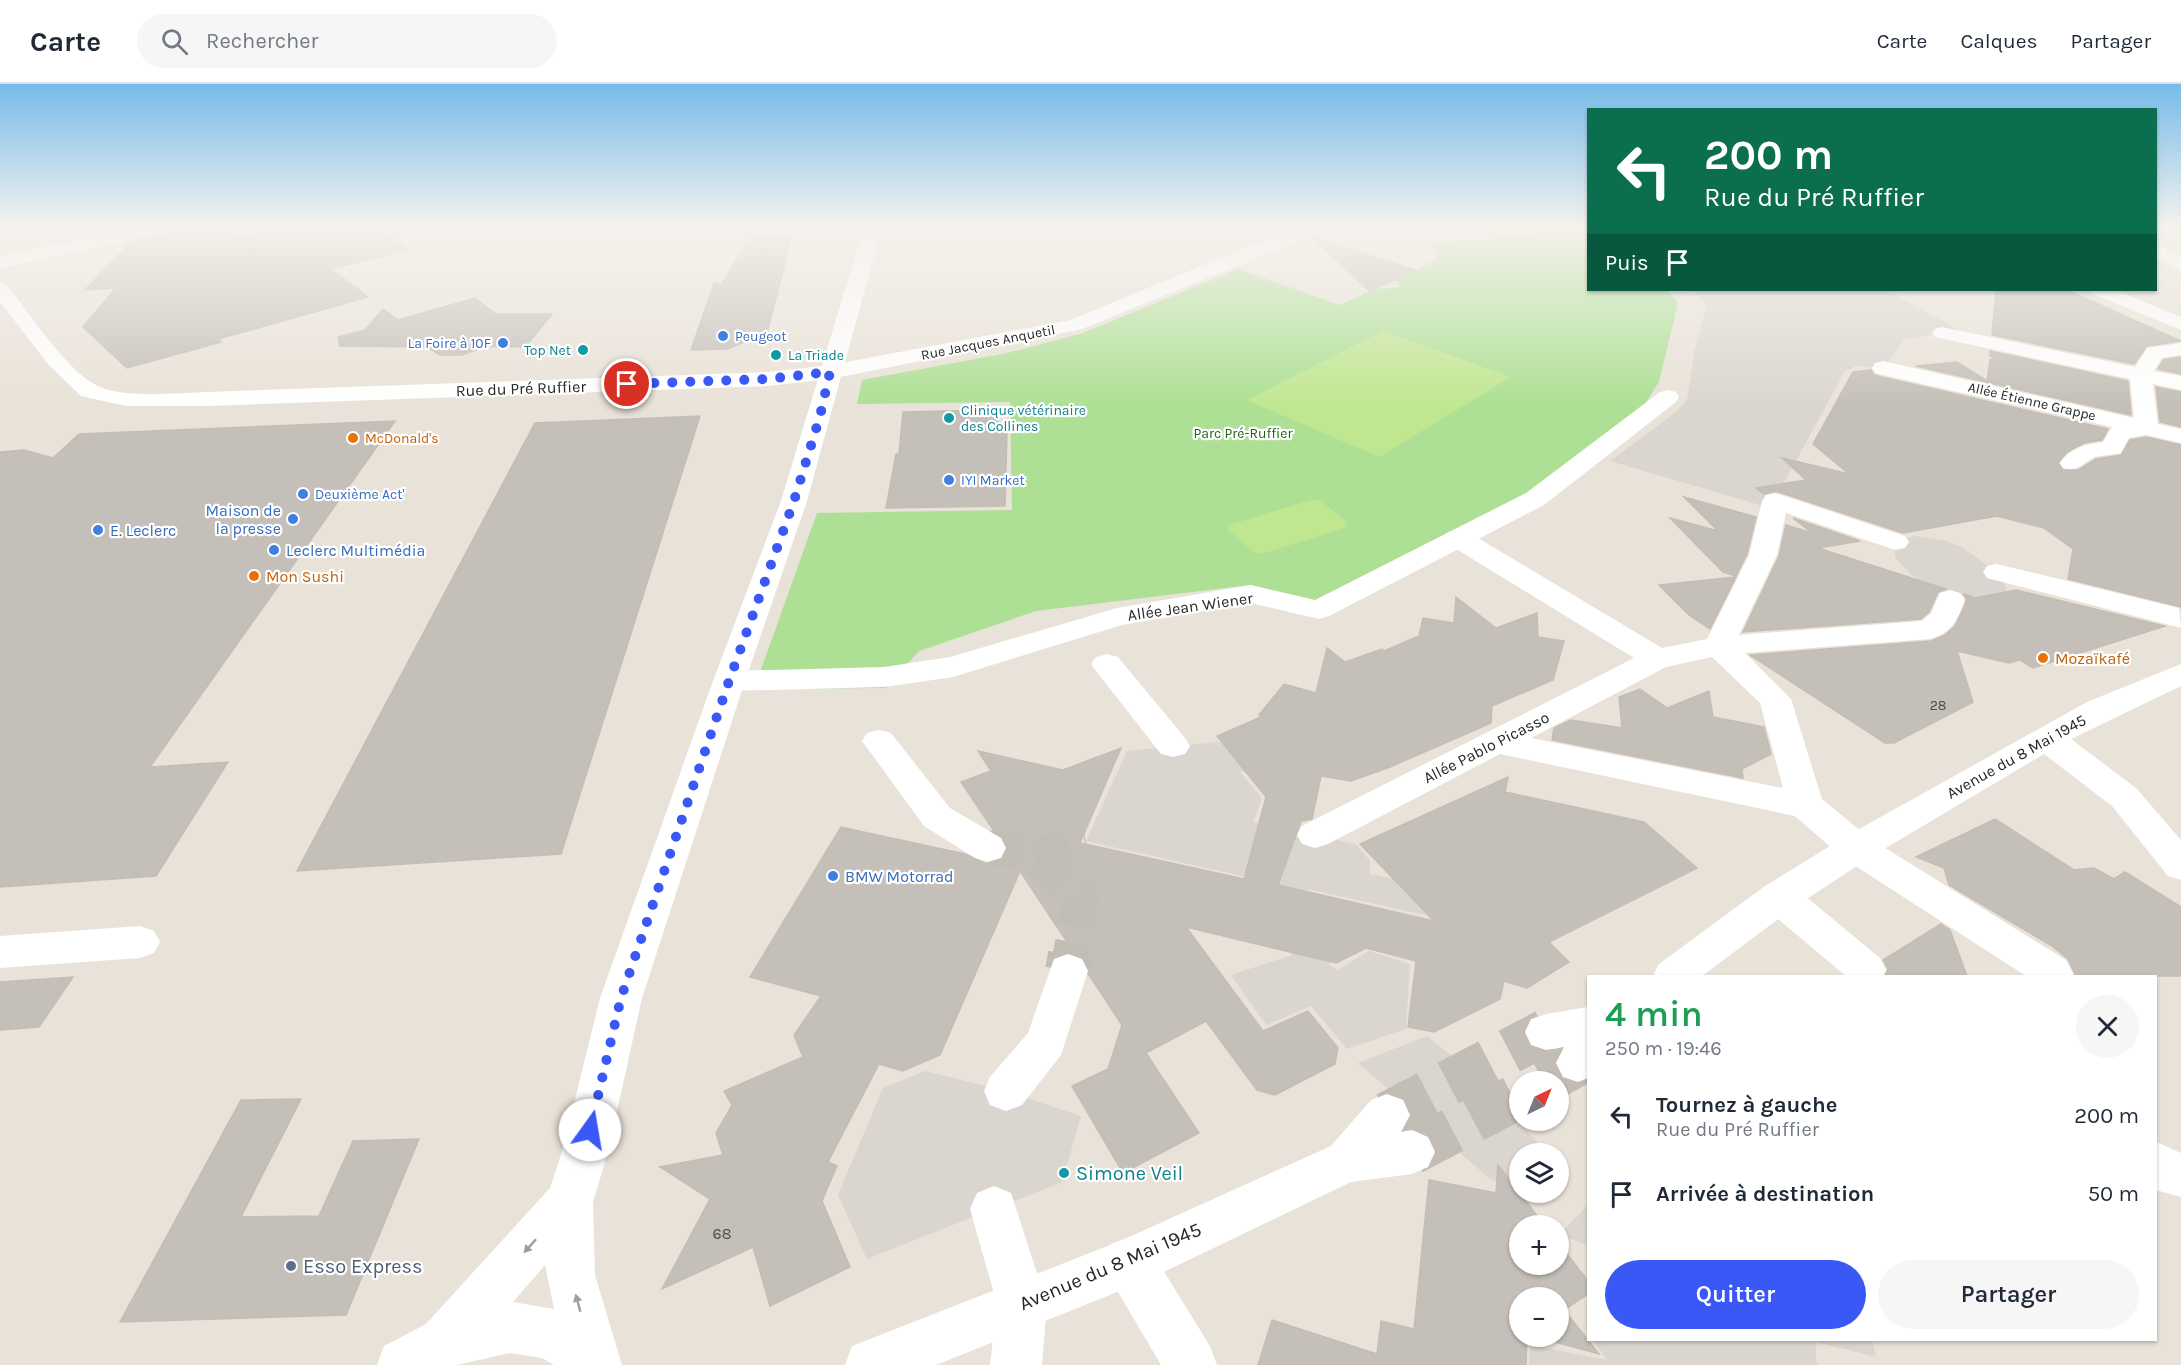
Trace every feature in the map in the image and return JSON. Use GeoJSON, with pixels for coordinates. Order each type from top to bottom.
{"type":"FeatureCollection","features":[{"type":"Feature","properties":{"kind":"street"},"geometry":{"type":"LineString","coordinates":[[595,1362],[570,1275],[569,1202],[585,1152],[621,998],[729,681],[794,501],[855,287]]}},
{"type":"Feature","properties":{"kind":"street","name":"Rue Jacques Anquetil"},"geometry":{"type":"LineString","coordinates":[[830,372],[1075,325],[1169,287]]}},
{"type":"Feature","properties":{"kind":"street","name":"Rue du Pré Ruffier"},"geometry":{"type":"LineString","coordinates":[[0,289],[63,367],[89,391],[111,397],[158,399],[603,385],[768,379],[830,372]]}},
{"type":"Feature","properties":{"kind":"street"},"geometry":{"type":"LineString","coordinates":[[2102,291],[2181,324]]}},
{"type":"Feature","properties":{"kind":"street"},"geometry":{"type":"LineString","coordinates":[[2138,306],[2181,306]]}},
{"type":"Feature","properties":{"kind":"street"},"geometry":{"type":"LineString","coordinates":[[1942,333],[2018,373],[2141,374],[2181,383]]}},
{"type":"Feature","properties":{"kind":"street"},"geometry":{"type":"LineString","coordinates":[[2072,463],[2088,451],[2112,448],[2119,434],[2147,428],[2141,374],[2155,353],[2181,349]]}},
{"type":"Feature","properties":{"kind":"street","name":"Allée Étienne Grappe"},"geometry":{"type":"LineString","coordinates":[[1883,368],[2018,373],[2147,428],[2181,436]]}},
{"type":"Feature","properties":{"kind":"street","name":"Allée Jean Wiener"},"geometry":{"type":"LineString","coordinates":[[729,681],[884,677],[952,667],[1117,617],[1251,594],[1319,610],[1534,499],[1668,397]]}},
{"type":"Feature","properties":{"kind":"street"},"geometry":{"type":"LineString","coordinates":[[1806,805],[1775,699],[1719,646],[1763,555],[1774,501],[1894,542]]}},
{"type":"Feature","properties":{"kind":"street"},"geometry":{"type":"LineString","coordinates":[[1458,538],[1657,659]]}},
{"type":"Feature","properties":{"kind":"street"},"geometry":{"type":"LineString","coordinates":[[1997,572],[2169,614],[2181,619]]}},
{"type":"Feature","properties":{"kind":"street","name":"Allée Pablo Picasso"},"geometry":{"type":"LineString","coordinates":[[1315,835],[1657,659],[1719,646],[1930,630],[1945,616],[1950,599]]}},
{"type":"Feature","properties":{"kind":"street"},"geometry":{"type":"LineString","coordinates":[[1107,664],[1173,746]]}},
{"type":"Feature","properties":{"kind":"street","name":"Avenue du 8 Mai 1945"},"geometry":{"type":"LineString","coordinates":[[1674,975],[1779,897],[1856,848],[2044,739],[2099,710],[2181,674]]}},
{"type":"Feature","properties":{"kind":"street"},"geometry":{"type":"LineString","coordinates":[[2044,739],[2066,751],[2124,797],[2181,866]]}},
{"type":"Feature","properties":{"kind":"street"},"geometry":{"type":"LineString","coordinates":[[879,741],[937,817],[988,848]]}},
{"type":"Feature","properties":{"kind":"street"},"geometry":{"type":"LineString","coordinates":[[1496,742],[1806,805],[1856,848],[2054,975]]}},
{"type":"Feature","properties":{"kind":"street"},"geometry":{"type":"LineString","coordinates":[[1779,897],[1866,970]]}},
{"type":"Feature","properties":{"kind":"street"},"geometry":{"type":"LineString","coordinates":[[0,952],[140,942]]}},
{"type":"Feature","properties":{"kind":"street"},"geometry":{"type":"LineString","coordinates":[[1006,1091],[1046,1042],[1068,971]]}},
{"type":"Feature","properties":{"kind":"street"},"geometry":{"type":"LineString","coordinates":[[1546,1032],[1585,1045]]}},
{"type":"Feature","properties":{"kind":"street","name":"Avenue du 8 Mai 1945"},"geometry":{"type":"LineString","coordinates":[[1347,1161],[1387,1115]]}},
{"type":"Feature","properties":{"kind":"street","name":"Avenue du 8 Mai 1945"},"geometry":{"type":"LineString","coordinates":[[872,1365],[1129,1262],[1347,1161],[1412,1152]]}},
{"type":"Feature","properties":{"kind":"street"},"geometry":{"type":"LineString","coordinates":[[2157,1165],[2162,1170],[2181,1175]]}},
{"type":"Feature","properties":{"kind":"street"},"geometry":{"type":"LineString","coordinates":[[424,1354],[569,1202]]}},
{"type":"Feature","properties":{"kind":"street"},"geometry":{"type":"LineString","coordinates":[[994,1209],[1022,1304],[1016,1365]]}},
{"type":"Feature","properties":{"kind":"street"},"geometry":{"type":"LineString","coordinates":[[1129,1262],[1191,1365]]}},
{"type":"Feature","properties":{"kind":"street"},"geometry":{"type":"LineString","coordinates":[[424,1354],[510,1327],[550,1333],[595,1362]]}},
{"type":"Feature","properties":{"kind":"green space","name":"Parc Pré-Ruffier"},"geometry":{"type":"Polygon","coordinates":[[[1195,287],[1288,287],[1340,305],[1375,289],[1587,287],[1587,291],[1668,291],[1678,303],[1659,382],[1641,410],[1530,494],[1319,602],[1250,585],[1036,611],[919,651],[886,688],[754,689],[817,513],[1012,510],[1010,402],[857,404],[862,380],[1007,353],[1083,333],[1195,287]]]}},
{"type":"Feature","properties":{"kind":"green space"},"geometry":{"type":"Polygon","coordinates":[[[1383,331],[1511,377],[1379,457],[1247,400],[1383,331]]]}},
{"type":"Feature","properties":{"kind":"green space"},"geometry":{"type":"Polygon","coordinates":[[[1314,499],[1321,501],[1347,522],[1347,527],[1262,554],[1254,552],[1228,530],[1229,525],[1314,499]]]}},
{"type":"Feature","properties":{"kind":"shaded area"},"geometry":{"type":"Polygon","coordinates":[[[1692,291],[1888,291],[1959,330],[1904,340],[1883,368],[1856,366],[1845,371],[1770,508],[1610,461],[1676,412],[1687,400],[1695,348],[1707,307],[1702,298],[1692,291]]]}},
{"type":"Feature","properties":{"kind":"shaded area"},"geometry":{"type":"Polygon","coordinates":[[[1914,536],[1943,540],[1960,546],[1997,572],[2006,587],[2004,599],[1980,605],[1950,599],[1912,575],[1895,557],[1895,542],[1914,536]]]}},
{"type":"Feature","properties":{"kind":"shaded area"},"geometry":{"type":"Polygon","coordinates":[[[1218,742],[1275,751],[1272,762],[1240,772],[1262,798],[1253,822],[1356,844],[1370,861],[1370,874],[1476,898],[1476,926],[1307,889],[1333,921],[1327,957],[1330,965],[1337,970],[1369,951],[1410,964],[1406,1029],[1347,1049],[1311,1006],[1266,1025],[1231,975],[1292,955],[1278,884],[1086,841],[1127,751],[1218,742]]]}},
{"type":"Feature","properties":{"kind":"shaded area"},"geometry":{"type":"Polygon","coordinates":[[[1427,1036],[1486,1084],[1509,1110],[1509,1131],[1528,1131],[1538,1143],[1509,1143],[1509,1186],[1490,1179],[1358,1063],[1427,1036]]]}},
{"type":"Feature","properties":{"kind":"shaded area"},"geometry":{"type":"Polygon","coordinates":[[[925,1071],[1006,1091],[1081,1116],[1062,1182],[867,1259],[838,1195],[883,1088],[925,1071]]]}},
{"type":"Feature","properties":{"kind":"shaded area"},"geometry":{"type":"Polygon","coordinates":[[[1587,1205],[1587,1245],[1569,1238],[1569,1225],[1587,1205]]]}},
{"type":"Feature","properties":{"kind":"shaded area"},"geometry":{"type":"Polygon","coordinates":[[[1594,1341],[1872,1341],[1876,1357],[1816,1342],[1816,1361],[1819,1365],[1529,1365],[1530,1347],[1607,1360],[1594,1341]]]}},
{"type":"Feature","properties":{"kind":"building"},"geometry":{"type":"Polygon","coordinates":[[[88,287],[354,287],[368,297],[218,339],[221,342],[127,368],[83,327],[116,288],[85,290],[88,287]]]}},
{"type":"Feature","properties":{"kind":"building"},"geometry":{"type":"Polygon","coordinates":[[[713,287],[779,287],[767,333],[727,349],[691,350],[713,287]]]}},
{"type":"Feature","properties":{"kind":"building"},"geometry":{"type":"Polygon","coordinates":[[[1365,287],[1379,287],[1370,291],[1365,287]]]}},
{"type":"Feature","properties":{"kind":"building"},"geometry":{"type":"Polygon","coordinates":[[[1996,291],[2069,291],[2181,341],[2147,346],[2134,364],[1992,335],[1996,291]]]}},
{"type":"Feature","properties":{"kind":"building"},"geometry":{"type":"Polygon","coordinates":[[[475,298],[496,314],[552,314],[525,347],[487,346],[462,355],[440,355],[427,347],[340,346],[338,337],[365,330],[383,309],[398,320],[475,298]]]}},
{"type":"Feature","properties":{"kind":"building"},"geometry":{"type":"Polygon","coordinates":[[[1990,351],[2128,381],[2131,415],[1916,366],[1957,362],[1987,381],[1990,360],[1995,359],[1990,356],[1990,351]]]}},
{"type":"Feature","properties":{"kind":"building"},"geometry":{"type":"Polygon","coordinates":[[[2181,357],[2181,374],[2158,369],[2163,360],[2181,357]]]}},
{"type":"Feature","properties":{"kind":"building"},"geometry":{"type":"Polygon","coordinates":[[[1871,370],[1874,375],[1882,377],[2108,429],[2102,440],[2084,443],[2067,452],[2058,463],[2063,470],[2078,470],[2096,459],[2121,455],[2130,440],[2146,437],[2181,445],[2181,607],[2068,579],[2073,549],[2044,528],[1997,516],[1903,533],[1776,491],[1764,494],[1756,488],[1806,480],[1782,458],[1849,474],[1813,444],[1853,372],[1871,370]]]}},
{"type":"Feature","properties":{"kind":"building"},"geometry":{"type":"Polygon","coordinates":[[[2156,387],[2181,392],[2181,427],[2160,422],[2156,387]]]}},
{"type":"Feature","properties":{"kind":"building","name":"IYI Market"},"geometry":{"type":"Polygon","coordinates":[[[989,410],[1007,432],[1005,506],[886,508],[896,454],[899,454],[903,412],[989,410]]]}},
{"type":"Feature","properties":{"kind":"building"},"geometry":{"type":"Polygon","coordinates":[[[700,416],[561,854],[297,871],[535,423],[700,416]]]}},
{"type":"Feature","properties":{"kind":"building"},"geometry":{"type":"Polygon","coordinates":[[[395,421],[150,767],[228,762],[156,876],[0,887],[0,452],[24,450],[53,458],[79,434],[395,421]]]}},
{"type":"Feature","properties":{"kind":"building"},"geometry":{"type":"Polygon","coordinates":[[[1684,497],[1756,517],[1747,554],[1736,576],[1723,572],[1670,518],[1718,531],[1684,497]]]}},
{"type":"Feature","properties":{"kind":"building"},"geometry":{"type":"Polygon","coordinates":[[[1793,518],[1860,541],[1818,548],[1946,589],[1938,592],[1929,612],[1921,619],[1743,632],[1779,556],[1786,525],[1812,533],[1793,518]]]}},
{"type":"Feature","properties":{"kind":"building"},"geometry":{"type":"Polygon","coordinates":[[[1736,577],[1710,629],[1689,615],[1659,585],[1736,577]]]}},
{"type":"Feature","properties":{"kind":"building"},"geometry":{"type":"Polygon","coordinates":[[[2016,590],[2165,626],[2033,668],[2020,660],[2009,663],[1957,651],[1973,702],[1894,743],[1885,743],[1750,655],[1931,641],[1945,635],[1955,626],[1967,600],[1964,594],[1975,598],[2016,590]]]}},
{"type":"Feature","properties":{"kind":"building"},"geometry":{"type":"Polygon","coordinates":[[[1456,597],[1496,628],[1537,613],[1538,637],[1564,641],[1553,680],[1492,706],[1491,723],[1390,767],[1351,781],[1321,776],[1312,819],[1301,821],[1278,885],[1434,921],[1360,844],[1508,777],[1505,792],[1644,822],[1697,868],[1549,942],[1569,962],[1527,988],[1504,981],[1500,999],[1434,1032],[1408,1027],[1416,961],[1366,948],[1336,963],[1186,927],[1263,1031],[1308,1011],[1338,1048],[1335,1064],[1275,1095],[1257,1090],[1206,1021],[1146,1053],[1199,1133],[1123,1173],[1072,1086],[1108,1069],[1122,1025],[1089,975],[1090,970],[1084,958],[1075,954],[1020,871],[940,1055],[903,1071],[879,1064],[828,1162],[837,1166],[822,1201],[850,1267],[770,1306],[753,1247],[662,1289],[710,1199],[660,1167],[723,1155],[716,1133],[732,1105],[724,1091],[803,1057],[794,1035],[821,996],[750,977],[841,827],[965,854],[987,864],[997,861],[1017,866],[1007,851],[1003,837],[994,831],[961,782],[991,771],[978,751],[1063,770],[1121,748],[1080,843],[1244,879],[1266,797],[1217,736],[1261,717],[1259,715],[1284,684],[1316,693],[1327,648],[1345,662],[1382,649],[1384,651],[1419,636],[1423,618],[1454,623],[1456,597]]]}},
{"type":"Feature","properties":{"kind":"building"},"geometry":{"type":"Polygon","coordinates":[[[1640,689],[1667,708],[1709,691],[1713,717],[1764,727],[1771,754],[1742,769],[1743,778],[1552,740],[1554,728],[1571,720],[1622,728],[1619,697],[1640,689]]]}},
{"type":"Feature","properties":{"kind":"building"},"geometry":{"type":"Polygon","coordinates":[[[1995,819],[2074,870],[2094,868],[2114,879],[2125,872],[2181,907],[2181,976],[2076,975],[2068,959],[2052,946],[1949,885],[1944,868],[1916,857],[1995,819]]]}},
{"type":"Feature","properties":{"kind":"building"},"geometry":{"type":"Polygon","coordinates":[[[1941,924],[1950,930],[1967,975],[1885,975],[1888,969],[1883,960],[1941,924]]]}},
{"type":"Feature","properties":{"kind":"building"},"geometry":{"type":"Polygon","coordinates":[[[73,977],[39,1027],[0,1030],[0,982],[73,977]]]}},
{"type":"Feature","properties":{"kind":"building"},"geometry":{"type":"Polygon","coordinates":[[[301,1099],[241,1217],[319,1216],[353,1141],[419,1139],[346,1315],[120,1322],[241,1100],[301,1099]]]}},
{"type":"Feature","properties":{"kind":"building"},"geometry":{"type":"Polygon","coordinates":[[[1498,1165],[1509,1179],[1509,1203],[1527,1203],[1537,1215],[1509,1215],[1509,1275],[1569,1275],[1569,1256],[1587,1280],[1587,1295],[1569,1307],[1569,1287],[1509,1287],[1509,1347],[1527,1347],[1526,1365],[1258,1365],[1272,1320],[1377,1354],[1381,1321],[1414,1329],[1429,1180],[1496,1193],[1498,1165]]]}},
{"type":"Feature","properties":{"kind":"building"},"geometry":{"type":"Polygon","coordinates":[[[1569,1316],[1587,1341],[1599,1354],[1569,1346],[1569,1316]]]}},
{"type":"Feature","properties":{"kind":"tunnel"},"geometry":{"type":"LineString","coordinates":[[1035,856],[1086,841]]}},
{"type":"Feature","properties":{"kind":"tunnel"},"geometry":{"type":"LineString","coordinates":[[988,848],[1030,852],[1081,897],[1070,957]]}},
{"type":"Feature","properties":{"kind":"tunnel"},"geometry":{"type":"LineString","coordinates":[[1068,971],[1071,955]]}},
{"type":"Feature","properties":{"kind":"tunnel"},"geometry":{"type":"LineString","coordinates":[[1387,1115],[1546,1032]]}},
{"type":"Feature","properties":{"kind":"tunnel"},"geometry":{"type":"LineString","coordinates":[[1564,1071],[1578,1063]]}},
{"type":"Feature","properties":{"kind":"tunnel"},"geometry":{"type":"LineString","coordinates":[[1412,1152],[1509,1101]]}},
{"type":"Feature","properties":{"kind":"place","name":"Peugeot"},"geometry":{"type":"Point","coordinates":[723,336]}},
{"type":"Feature","properties":{"kind":"place","name":"La Foire à 10F"},"geometry":{"type":"Point","coordinates":[503,343]}},
{"type":"Feature","properties":{"kind":"place","name":"Top Net"},"geometry":{"type":"Point","coordinates":[583,350]}},
{"type":"Feature","properties":{"kind":"place","name":"La Triade"},"geometry":{"type":"Point","coordinates":[776,355]}},
{"type":"Feature","properties":{"kind":"place","name":"Clinique vétérinaire des Collines"},"geometry":{"type":"Point","coordinates":[949,418]}},
{"type":"Feature","properties":{"kind":"place","name":"McDonald's"},"geometry":{"type":"Point","coordinates":[353,438]}},
{"type":"Feature","properties":{"kind":"place","name":"IYI Market"},"geometry":{"type":"Point","coordinates":[949,480]}},
{"type":"Feature","properties":{"kind":"place","name":"Deuxième Act'"},"geometry":{"type":"Point","coordinates":[303,494]}},
{"type":"Feature","properties":{"kind":"place","name":"Maison de la presse"},"geometry":{"type":"Point","coordinates":[293,519]}},
{"type":"Feature","properties":{"kind":"place","name":"E. Leclerc"},"geometry":{"type":"Point","coordinates":[98,530]}},
{"type":"Feature","properties":{"kind":"place","name":"Leclerc Multimédia"},"geometry":{"type":"Point","coordinates":[274,550]}},
{"type":"Feature","properties":{"kind":"place","name":"Mon Sushi"},"geometry":{"type":"Point","coordinates":[254,576]}},
{"type":"Feature","properties":{"kind":"place","name":"Mozaïkafé"},"geometry":{"type":"Point","coordinates":[2043,658]}},
{"type":"Feature","properties":{"kind":"place","name":"BMW Motorrad"},"geometry":{"type":"Point","coordinates":[833,876]}},
{"type":"Feature","properties":{"kind":"place","name":"Simone Veil"},"geometry":{"type":"Point","coordinates":[1064,1173]}},
{"type":"Feature","properties":{"kind":"place","name":"Esso Express"},"geometry":{"type":"Point","coordinates":[291,1266]}},
{"type":"Feature","properties":{"kind":"route"},"geometry":{"type":"LineString","coordinates":[[590,1130],[621,998],[729,681],[794,501],[820,416],[830,372],[768,379],[627,384]]}}]}
